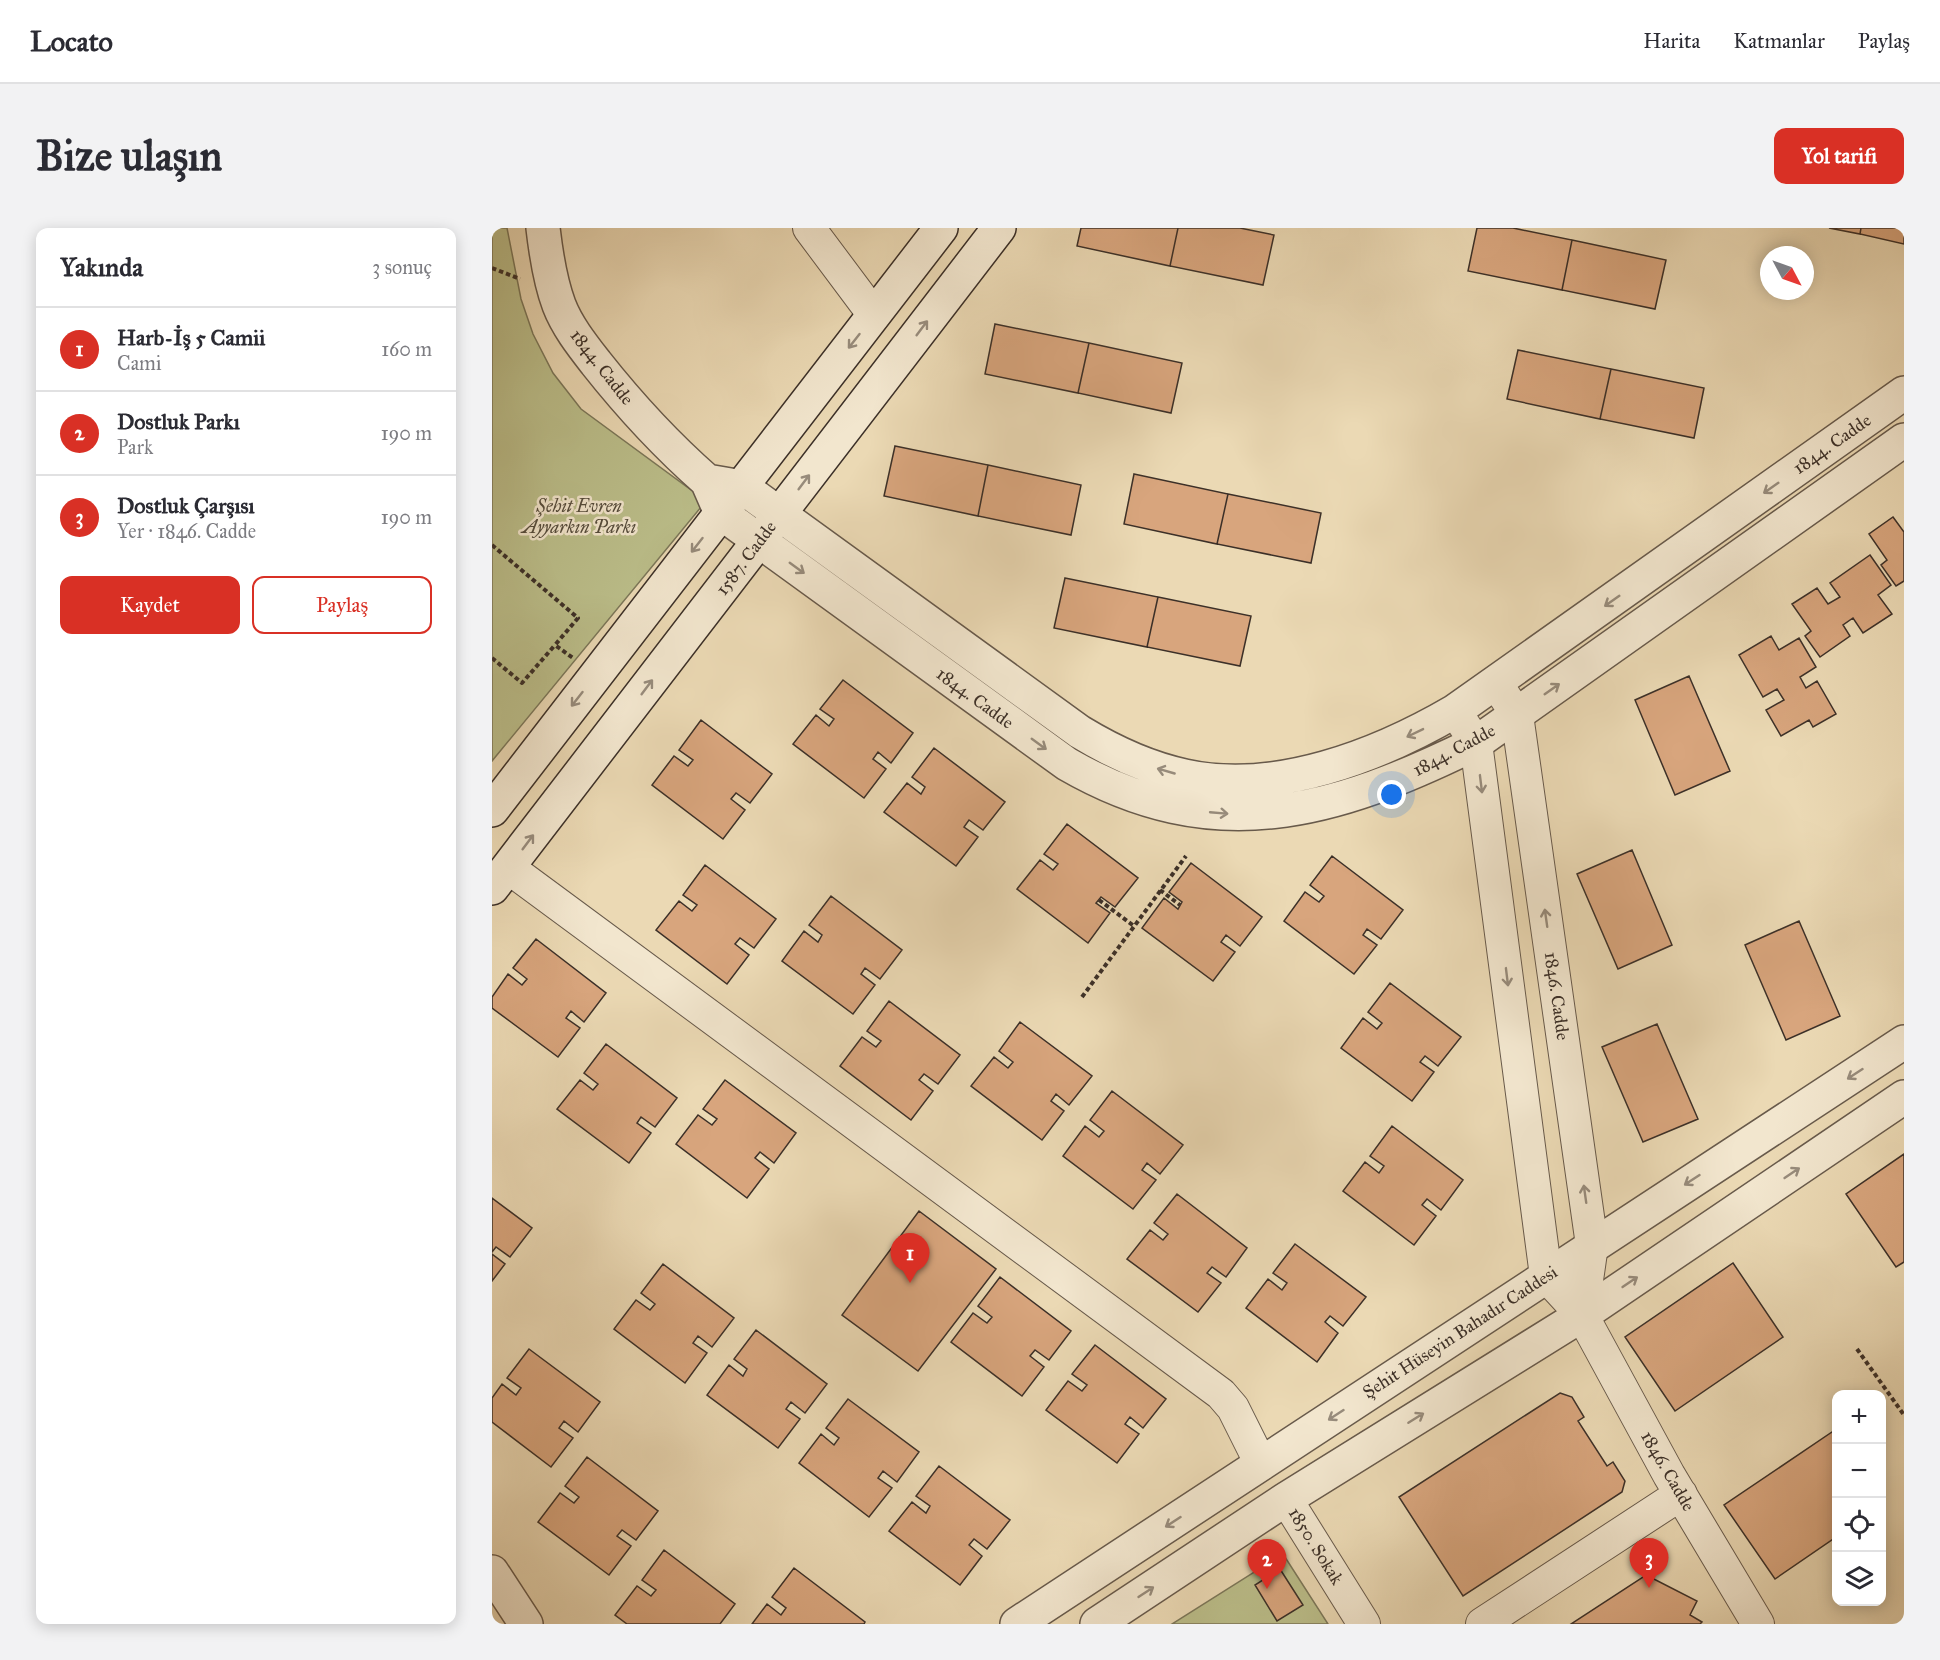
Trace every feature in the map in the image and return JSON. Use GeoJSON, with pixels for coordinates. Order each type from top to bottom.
{"type":"FeatureCollection","features":[{"type":"Feature","properties":{"kind":"street","name":"1844. Cadde"},"geometry":{"type":"LineString","coordinates":[[543,228],[559,307],[576,336],[616,388],[647,423],[707,481],[721,513],[1055,756],[1082,772],[1144,798],[1179,808],[1232,814],[1308,808],[1384,784],[1476,743],[1904,440]]}},
{"type":"Feature","properties":{"kind":"street"},"geometry":{"type":"LineString","coordinates":[[808,228],[874,315]]}},
{"type":"Feature","properties":{"kind":"street"},"geometry":{"type":"LineString","coordinates":[[492,810],[941,228]]}},
{"type":"Feature","properties":{"kind":"street","name":"1587. Cadde"},"geometry":{"type":"LineString","coordinates":[[500,878],[999,228]]}},
{"type":"Feature","properties":{"kind":"street","name":"1844. Cadde"},"geometry":{"type":"LineString","coordinates":[[707,481],[742,487],[1080,732],[1112,751],[1144,764],[1185,776],[1235,781],[1286,776],[1326,766],[1389,745],[1430,726],[1496,683],[1904,393]]}},
{"type":"Feature","properties":{"kind":"street","name":"1846. Cadde"},"geometry":{"type":"LineString","coordinates":[[1496,683],[1517,714],[1592,1245],[1582,1315]]}},
{"type":"Feature","properties":{"kind":"street"},"geometry":{"type":"LineString","coordinates":[[1455,711],[1476,743],[1546,1276]]}},
{"type":"Feature","properties":{"kind":"street"},"geometry":{"type":"LineString","coordinates":[[500,878],[1221,1394],[1233,1408],[1261,1464]]}},
{"type":"Feature","properties":{"kind":"street","name":"Şehit Hüseyin Bahadır Caddesi"},"geometry":{"type":"LineString","coordinates":[[1017,1624],[1904,1042]]}},
{"type":"Feature","properties":{"kind":"street"},"geometry":{"type":"LineString","coordinates":[[1097,1624],[1286,1499],[1582,1315],[1904,1097]]}},
{"type":"Feature","properties":{"kind":"street","name":"1846. Cadde"},"geometry":{"type":"LineString","coordinates":[[1546,1276],[1582,1315],[1681,1494],[1758,1624]]}},
{"type":"Feature","properties":{"kind":"street"},"geometry":{"type":"LineString","coordinates":[[1482,1624],[1681,1494]]}},
{"type":"Feature","properties":{"kind":"street","name":"1850. Sokak"},"geometry":{"type":"LineString","coordinates":[[1286,1499],[1364,1624]]}},
{"type":"Feature","properties":{"kind":"street"},"geometry":{"type":"LineString","coordinates":[[492,1572],[526,1624]]}},
{"type":"Feature","properties":{"kind":"path"},"geometry":{"type":"LineString","coordinates":[[492,545],[578,618],[522,683],[492,658]]}},
{"type":"Feature","properties":{"kind":"path"},"geometry":{"type":"LineString","coordinates":[[555,645],[596,675]]}},
{"type":"Feature","properties":{"kind":"path"},"geometry":{"type":"LineString","coordinates":[[1082,997],[1186,856]]}},
{"type":"Feature","properties":{"kind":"path"},"geometry":{"type":"LineString","coordinates":[[1160,890],[1180,906]]}},
{"type":"Feature","properties":{"kind":"path"},"geometry":{"type":"LineString","coordinates":[[1099,900],[1134,927]]}},
{"type":"Feature","properties":{"kind":"path"},"geometry":{"type":"LineString","coordinates":[[1857,1349],[1904,1415]]}},
{"type":"Feature","properties":{"kind":"green space","name":"Şehit Evren Ayyarkın Parkı"},"geometry":{"type":"Polygon","coordinates":[[[492,228],[507,228],[521,299],[533,334],[553,373],[581,409],[706,501],[492,761],[492,228]]]}},
{"type":"Feature","properties":{"kind":"green space"},"geometry":{"type":"Polygon","coordinates":[[[1283,1554],[1328,1624],[1172,1624],[1283,1554]]]}},
{"type":"Feature","properties":{"kind":"building"},"geometry":{"type":"Polygon","coordinates":[[[1081,228],[1178,228],[1170,266],[1077,246],[1081,228]]]}},
{"type":"Feature","properties":{"kind":"building"},"geometry":{"type":"Polygon","coordinates":[[[1178,228],[1240,228],[1274,235],[1263,285],[1170,266],[1178,228]]]}},
{"type":"Feature","properties":{"kind":"building"},"geometry":{"type":"Polygon","coordinates":[[[1477,228],[1513,228],[1572,240],[1562,290],[1468,271],[1477,228]]]}},
{"type":"Feature","properties":{"kind":"building"},"geometry":{"type":"Polygon","coordinates":[[[1829,228],[1861,228],[1860,234],[1829,228]]]}},
{"type":"Feature","properties":{"kind":"building"},"geometry":{"type":"Polygon","coordinates":[[[1861,228],[1904,228],[1904,244],[1860,234],[1861,228]]]}},
{"type":"Feature","properties":{"kind":"building"},"geometry":{"type":"Polygon","coordinates":[[[1572,240],[1666,260],[1655,309],[1562,290],[1572,240]]]}},
{"type":"Feature","properties":{"kind":"building"},"geometry":{"type":"Polygon","coordinates":[[[995,324],[1089,343],[1078,393],[985,374],[995,324]]]}},
{"type":"Feature","properties":{"kind":"building"},"geometry":{"type":"Polygon","coordinates":[[[1089,343],[1182,363],[1171,413],[1078,393],[1089,343]]]}},
{"type":"Feature","properties":{"kind":"building"},"geometry":{"type":"Polygon","coordinates":[[[1518,350],[1611,369],[1600,419],[1507,399],[1518,350]]]}},
{"type":"Feature","properties":{"kind":"building"},"geometry":{"type":"Polygon","coordinates":[[[1611,369],[1704,388],[1694,438],[1600,419],[1611,369]]]}},
{"type":"Feature","properties":{"kind":"building"},"geometry":{"type":"Polygon","coordinates":[[[895,446],[988,465],[978,516],[884,496],[895,446]]]}},
{"type":"Feature","properties":{"kind":"building"},"geometry":{"type":"Polygon","coordinates":[[[988,465],[1081,485],[1071,535],[978,516],[988,465]]]}},
{"type":"Feature","properties":{"kind":"building"},"geometry":{"type":"Polygon","coordinates":[[[1134,474],[1228,494],[1217,544],[1124,524],[1134,474]]]}},
{"type":"Feature","properties":{"kind":"building"},"geometry":{"type":"Polygon","coordinates":[[[1228,494],[1321,513],[1311,563],[1217,544],[1228,494]]]}},
{"type":"Feature","properties":{"kind":"building"},"geometry":{"type":"Polygon","coordinates":[[[1893,517],[1904,532],[1904,581],[1896,586],[1881,565],[1887,560],[1869,534],[1893,517]]]}},
{"type":"Feature","properties":{"kind":"building"},"geometry":{"type":"Polygon","coordinates":[[[1870,555],[1891,585],[1878,595],[1892,614],[1863,633],[1853,618],[1843,625],[1850,636],[1820,657],[1805,636],[1811,631],[1792,604],[1817,588],[1828,604],[1840,597],[1830,583],[1870,555]]]}},
{"type":"Feature","properties":{"kind":"building"},"geometry":{"type":"Polygon","coordinates":[[[1065,578],[1158,597],[1147,647],[1054,628],[1065,578]]]}},
{"type":"Feature","properties":{"kind":"building"},"geometry":{"type":"Polygon","coordinates":[[[1158,597],[1251,616],[1240,666],[1147,647],[1158,597]]]}},
{"type":"Feature","properties":{"kind":"building"},"geometry":{"type":"Polygon","coordinates":[[[1771,636],[1779,650],[1799,638],[1816,667],[1800,677],[1806,688],[1817,681],[1836,714],[1813,727],[1809,720],[1781,736],[1766,710],[1784,700],[1777,689],[1763,697],[1739,655],[1771,636]]]}},
{"type":"Feature","properties":{"kind":"building"},"geometry":{"type":"Polygon","coordinates":[[[1689,676],[1730,771],[1675,795],[1635,700],[1689,676]]]}},
{"type":"Feature","properties":{"kind":"building"},"geometry":{"type":"Polygon","coordinates":[[[843,680],[913,733],[891,763],[878,752],[873,759],[886,769],[864,798],[793,744],[816,715],[829,726],[834,719],[820,709],[843,680]]]}},
{"type":"Feature","properties":{"kind":"building"},"geometry":{"type":"Polygon","coordinates":[[[701,720],[772,774],[750,803],[736,793],[731,799],[745,810],[723,839],[652,785],[674,756],[688,766],[693,760],[679,750],[701,720]]]}},
{"type":"Feature","properties":{"kind":"building"},"geometry":{"type":"Polygon","coordinates":[[[934,748],[1005,802],[983,830],[969,820],[964,827],[978,837],[956,866],[884,812],[907,783],[921,794],[925,787],[912,777],[934,748]]]}},
{"type":"Feature","properties":{"kind":"building"},"geometry":{"type":"Polygon","coordinates":[[[1067,824],[1138,878],[1115,907],[1101,897],[1096,903],[1110,913],[1088,943],[1017,889],[1040,860],[1053,870],[1058,864],[1044,854],[1067,824]]]}},
{"type":"Feature","properties":{"kind":"building"},"geometry":{"type":"Polygon","coordinates":[[[1632,850],[1672,945],[1618,969],[1577,874],[1632,850]]]}},
{"type":"Feature","properties":{"kind":"building"},"geometry":{"type":"Polygon","coordinates":[[[1332,856],[1403,910],[1381,939],[1367,929],[1363,935],[1377,945],[1354,974],[1284,921],[1305,892],[1319,902],[1324,896],[1310,885],[1332,856]]]}},
{"type":"Feature","properties":{"kind":"building"},"geometry":{"type":"Polygon","coordinates":[[[1191,863],[1262,917],[1240,946],[1226,935],[1221,942],[1235,952],[1213,981],[1142,928],[1164,898],[1178,909],[1182,902],[1169,892],[1191,863]]]}},
{"type":"Feature","properties":{"kind":"building"},"geometry":{"type":"Polygon","coordinates":[[[705,865],[776,919],[754,948],[740,938],[735,944],[749,955],[727,984],[656,930],[679,901],[692,911],[697,905],[683,895],[705,865]]]}},
{"type":"Feature","properties":{"kind":"building"},"geometry":{"type":"Polygon","coordinates":[[[831,896],[902,950],[880,979],[865,968],[861,974],[875,985],[853,1014],[782,961],[804,931],[818,942],[822,935],[809,925],[831,896]]]}},
{"type":"Feature","properties":{"kind":"building"},"geometry":{"type":"Polygon","coordinates":[[[1799,921],[1840,1016],[1786,1040],[1745,945],[1799,921]]]}},
{"type":"Feature","properties":{"kind":"building"},"geometry":{"type":"Polygon","coordinates":[[[536,939],[606,993],[584,1022],[571,1011],[566,1018],[580,1028],[558,1057],[492,1008],[492,997],[508,974],[522,985],[527,979],[513,968],[536,939]]]}},
{"type":"Feature","properties":{"kind":"building"},"geometry":{"type":"Polygon","coordinates":[[[1390,983],[1461,1037],[1438,1066],[1425,1056],[1420,1062],[1434,1072],[1412,1101],[1341,1048],[1363,1018],[1377,1029],[1382,1023],[1368,1012],[1390,983]]]}},
{"type":"Feature","properties":{"kind":"building"},"geometry":{"type":"Polygon","coordinates":[[[889,1001],[960,1055],[938,1084],[924,1074],[919,1080],[933,1091],[911,1120],[840,1066],[862,1037],[876,1047],[881,1041],[867,1031],[889,1001]]]}},
{"type":"Feature","properties":{"kind":"building"},"geometry":{"type":"Polygon","coordinates":[[[1020,1022],[1092,1076],[1069,1105],[1056,1094],[1051,1101],[1064,1111],[1042,1140],[971,1086],[994,1057],[1008,1068],[1013,1062],[999,1051],[1020,1022]]]}},
{"type":"Feature","properties":{"kind":"building"},"geometry":{"type":"Polygon","coordinates":[[[1657,1024],[1698,1119],[1643,1142],[1602,1047],[1657,1024]]]}},
{"type":"Feature","properties":{"kind":"building"},"geometry":{"type":"Polygon","coordinates":[[[606,1044],[677,1098],[655,1127],[641,1117],[637,1123],[651,1133],[629,1163],[557,1109],[580,1080],[593,1090],[598,1084],[584,1073],[606,1044]]]}},
{"type":"Feature","properties":{"kind":"building"},"geometry":{"type":"Polygon","coordinates":[[[725,1080],[796,1133],[774,1163],[760,1152],[755,1158],[769,1169],[747,1198],[676,1144],[698,1115],[712,1125],[717,1119],[703,1109],[725,1080]]]}},
{"type":"Feature","properties":{"kind":"building"},"geometry":{"type":"Polygon","coordinates":[[[1112,1091],[1183,1145],[1160,1174],[1147,1163],[1142,1170],[1156,1180],[1133,1209],[1063,1156],[1085,1126],[1099,1137],[1104,1131],[1090,1120],[1112,1091]]]}},
{"type":"Feature","properties":{"kind":"building"},"geometry":{"type":"Polygon","coordinates":[[[1392,1126],[1463,1180],[1441,1210],[1427,1199],[1422,1205],[1436,1216],[1414,1245],[1343,1191],[1365,1162],[1379,1173],[1384,1166],[1370,1156],[1392,1126]]]}},
{"type":"Feature","properties":{"kind":"building"},"geometry":{"type":"Polygon","coordinates":[[[1904,1154],[1904,1262],[1896,1267],[1846,1194],[1904,1154]]]}},
{"type":"Feature","properties":{"kind":"building"},"geometry":{"type":"Polygon","coordinates":[[[1177,1194],[1247,1248],[1226,1277],[1212,1267],[1207,1273],[1221,1283],[1198,1312],[1127,1259],[1150,1230],[1163,1240],[1168,1234],[1154,1223],[1177,1194]]]}},
{"type":"Feature","properties":{"kind":"building"},"geometry":{"type":"Polygon","coordinates":[[[492,1198],[532,1228],[510,1257],[496,1247],[492,1252],[492,1198]]]}},
{"type":"Feature","properties":{"kind":"building"},"geometry":{"type":"Polygon","coordinates":[[[919,1211],[996,1269],[918,1371],[842,1315],[919,1211]]]}},
{"type":"Feature","properties":{"kind":"building"},"geometry":{"type":"Polygon","coordinates":[[[1295,1244],[1366,1297],[1343,1326],[1330,1316],[1325,1322],[1338,1333],[1317,1362],[1246,1308],[1268,1279],[1282,1290],[1287,1283],[1273,1273],[1295,1244]]]}},
{"type":"Feature","properties":{"kind":"building"},"geometry":{"type":"Polygon","coordinates":[[[492,1254],[505,1264],[492,1281],[492,1254]]]}},
{"type":"Feature","properties":{"kind":"building"},"geometry":{"type":"Polygon","coordinates":[[[1733,1263],[1783,1337],[1675,1411],[1625,1337],[1733,1263]]]}},
{"type":"Feature","properties":{"kind":"building"},"geometry":{"type":"Polygon","coordinates":[[[663,1264],[734,1318],[712,1347],[698,1336],[693,1343],[707,1353],[685,1383],[614,1329],[636,1300],[650,1310],[655,1304],[641,1293],[663,1264]]]}},
{"type":"Feature","properties":{"kind":"building"},"geometry":{"type":"Polygon","coordinates":[[[1000,1277],[1071,1331],[1049,1360],[1035,1350],[1030,1356],[1044,1367],[1022,1396],[951,1342],[973,1313],[987,1323],[992,1317],[978,1306],[1000,1277]]]}},
{"type":"Feature","properties":{"kind":"building"},"geometry":{"type":"Polygon","coordinates":[[[756,1330],[827,1384],[805,1413],[791,1402],[786,1409],[800,1419],[778,1448],[707,1395],[729,1365],[743,1376],[747,1369],[734,1359],[756,1330]]]}},
{"type":"Feature","properties":{"kind":"building"},"geometry":{"type":"Polygon","coordinates":[[[1095,1345],[1166,1399],[1143,1428],[1130,1417],[1125,1424],[1139,1434],[1117,1463],[1046,1410],[1068,1381],[1082,1391],[1087,1385],[1072,1374],[1095,1345]]]}},
{"type":"Feature","properties":{"kind":"building"},"geometry":{"type":"Polygon","coordinates":[[[529,1349],[600,1402],[578,1432],[564,1421],[559,1428],[573,1438],[551,1467],[492,1422],[492,1398],[502,1384],[516,1395],[521,1388],[507,1378],[529,1349]]]}},
{"type":"Feature","properties":{"kind":"building"},"geometry":{"type":"Polygon","coordinates":[[[1560,1393],[1572,1397],[1584,1417],[1578,1421],[1607,1466],[1613,1462],[1625,1481],[1622,1492],[1463,1596],[1399,1497],[1560,1393]]]}},
{"type":"Feature","properties":{"kind":"building"},"geometry":{"type":"Polygon","coordinates":[[[848,1399],[919,1452],[897,1482],[883,1471],[878,1478],[892,1488],[869,1517],[799,1463],[821,1434],[834,1445],[839,1438],[826,1428],[848,1399]]]}},
{"type":"Feature","properties":{"kind":"building"},"geometry":{"type":"Polygon","coordinates":[[[1832,1432],[1832,1540],[1775,1579],[1724,1505],[1832,1432]]]}},
{"type":"Feature","properties":{"kind":"building"},"geometry":{"type":"Polygon","coordinates":[[[587,1457],[658,1511],[636,1540],[622,1530],[617,1536],[631,1546],[609,1575],[538,1522],[560,1493],[574,1503],[579,1497],[565,1486],[587,1457]]]}},
{"type":"Feature","properties":{"kind":"building"},"geometry":{"type":"Polygon","coordinates":[[[939,1466],[1010,1520],[987,1549],[974,1539],[969,1545],[982,1556],[960,1585],[889,1531],[912,1502],[926,1513],[930,1506],[916,1496],[939,1466]]]}},
{"type":"Feature","properties":{"kind":"building"},"geometry":{"type":"Polygon","coordinates":[[[664,1550],[735,1604],[720,1624],[627,1624],[615,1615],[637,1586],[651,1596],[656,1590],[642,1580],[664,1550]]]}},
{"type":"Feature","properties":{"kind":"building"},"geometry":{"type":"Polygon","coordinates":[[[794,1568],[865,1622],[864,1624],[752,1624],[767,1604],[781,1615],[786,1608],[772,1597],[794,1568]]]}},
{"type":"Feature","properties":{"kind":"building"},"geometry":{"type":"Polygon","coordinates":[[[1280,1569],[1303,1605],[1277,1621],[1255,1585],[1280,1569]]]}},
{"type":"Feature","properties":{"kind":"building"},"geometry":{"type":"Polygon","coordinates":[[[1646,1575],[1697,1601],[1690,1615],[1702,1622],[1700,1624],[1571,1624],[1646,1575]]]}},
{"type":"Feature","properties":{"kind":"place","name":"Harb-İş 5 Camii"},"geometry":{"type":"Point","coordinates":[910,1283]}},
{"type":"Feature","properties":{"kind":"place","name":"Dostluk Çarşısı"},"geometry":{"type":"Point","coordinates":[1649,1588]}},
{"type":"Feature","properties":{"kind":"place","name":"Dostluk Parkı"},"geometry":{"type":"Point","coordinates":[1267,1589]}}]}
